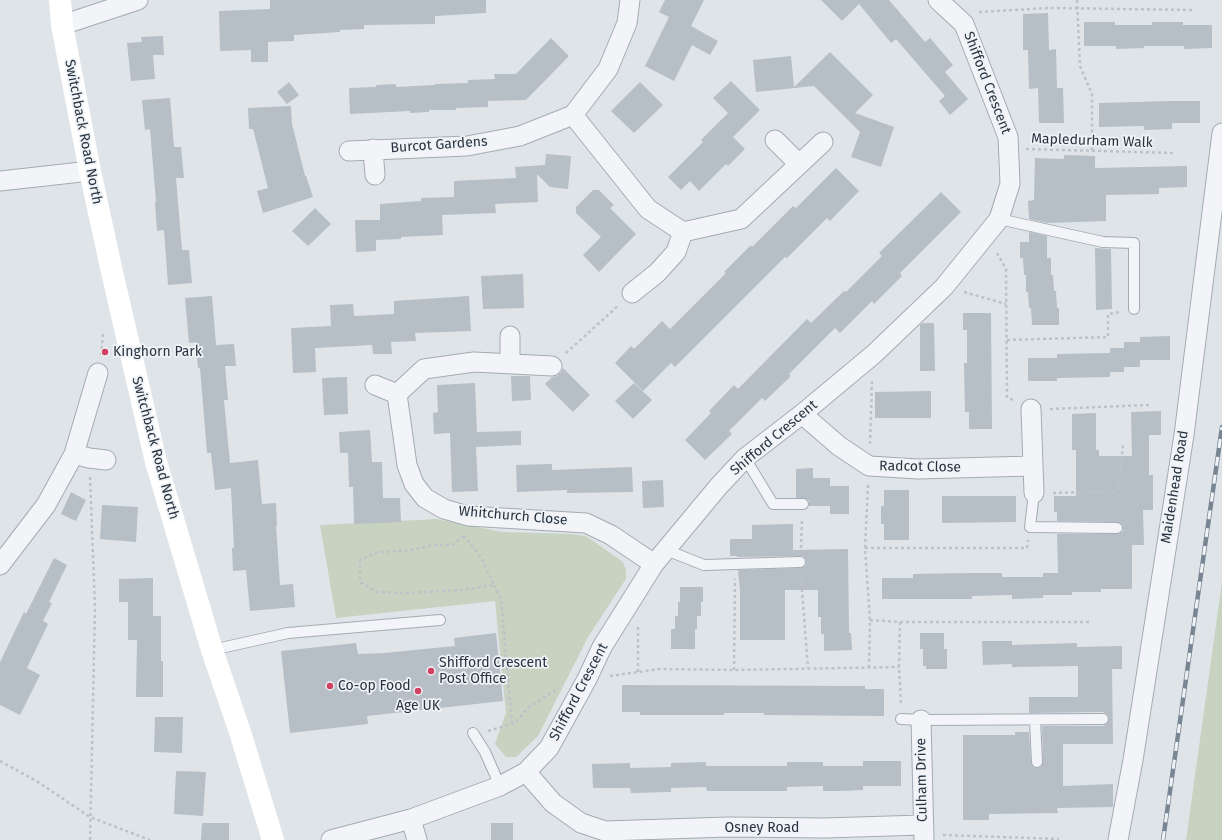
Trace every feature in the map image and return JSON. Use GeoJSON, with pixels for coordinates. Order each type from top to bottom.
{"type":"FeatureCollection","features":[{"type":"Feature","properties":{"kind":"main road","name":"Switchback Road North"},"geometry":{"type":"LineString","coordinates":[[60,0],[62,25],[90,171],[156,462],[212,650],[240,732],[273,840]]}},
{"type":"Feature","properties":{"kind":"street"},"geometry":{"type":"LineString","coordinates":[[62,25],[138,0]]}},
{"type":"Feature","properties":{"kind":"street"},"geometry":{"type":"LineString","coordinates":[[630,0],[627,23],[608,69],[573,115],[648,209],[683,232],[741,220],[823,142]]}},
{"type":"Feature","properties":{"kind":"street","name":"Shifford Crescent"},"geometry":{"type":"LineString","coordinates":[[332,840],[411,819],[500,786],[526,772],[549,748],[587,679],[602,647],[660,557],[718,487],[745,458],[802,414],[874,354],[944,286],[999,219],[1010,184],[1008,137],[964,24],[938,0]]}},
{"type":"Feature","properties":{"kind":"street","name":"Burcot Gardens"},"geometry":{"type":"LineString","coordinates":[[348,151],[466,146],[520,136],[573,115]]}},
{"type":"Feature","properties":{"kind":"street","name":"Maidenhead Road"},"geometry":{"type":"LineString","coordinates":[[1118,840],[1133,760],[1184,435],[1222,133]]}},
{"type":"Feature","properties":{"kind":"street"},"geometry":{"type":"LineString","coordinates":[[775,140],[799,164]]}},
{"type":"Feature","properties":{"kind":"street","name":"Burcot Gardens"},"geometry":{"type":"LineString","coordinates":[[373,149],[375,175]]}},
{"type":"Feature","properties":{"kind":"street"},"geometry":{"type":"LineString","coordinates":[[0,181],[90,171]]}},
{"type":"Feature","properties":{"kind":"street"},"geometry":{"type":"LineString","coordinates":[[632,293],[657,273],[676,252],[683,232]]}},
{"type":"Feature","properties":{"kind":"street"},"geometry":{"type":"LineString","coordinates":[[510,336],[510,364]]}},
{"type":"Feature","properties":{"kind":"street"},"geometry":{"type":"LineString","coordinates":[[375,385],[397,394],[424,369],[474,362],[552,366]]}},
{"type":"Feature","properties":{"kind":"street"},"geometry":{"type":"LineString","coordinates":[[0,565],[46,505],[90,457],[98,373]]}},
{"type":"Feature","properties":{"kind":"street","name":"Whitchurch Close"},"geometry":{"type":"LineString","coordinates":[[397,394],[406,465],[414,484],[425,498],[444,509],[468,516],[586,522],[611,536],[660,557]]}},
{"type":"Feature","properties":{"kind":"street"},"geometry":{"type":"LineString","coordinates":[[1031,409],[1034,493]]}},
{"type":"Feature","properties":{"kind":"street","name":"Radcot Close"},"geometry":{"type":"LineString","coordinates":[[802,414],[839,446],[869,466],[918,469],[1032,466]]}},
{"type":"Feature","properties":{"kind":"street","name":"Culham Drive"},"geometry":{"type":"LineString","coordinates":[[921,720],[923,833]]}},
{"type":"Feature","properties":{"kind":"street","name":"Osney Road"},"geometry":{"type":"LineString","coordinates":[[526,772],[553,803],[581,823],[605,831],[728,827],[825,834],[923,833]]}},
{"type":"Feature","properties":{"kind":"street"},"geometry":{"type":"LineString","coordinates":[[411,819],[417,840]]}},
{"type":"Feature","properties":{"kind":"lane"},"geometry":{"type":"LineString","coordinates":[[999,219],[1103,242],[1134,243],[1134,309]]}},
{"type":"Feature","properties":{"kind":"lane"},"geometry":{"type":"LineString","coordinates":[[745,458],[773,504],[803,504]]}},
{"type":"Feature","properties":{"kind":"lane"},"geometry":{"type":"LineString","coordinates":[[1034,493],[1030,527],[1116,528]]}},
{"type":"Feature","properties":{"kind":"lane"},"geometry":{"type":"LineString","coordinates":[[660,557],[704,565],[800,562]]}},
{"type":"Feature","properties":{"kind":"lane"},"geometry":{"type":"LineString","coordinates":[[212,650],[288,633],[440,620]]}},
{"type":"Feature","properties":{"kind":"lane"},"geometry":{"type":"LineString","coordinates":[[901,719],[1103,719]]}},
{"type":"Feature","properties":{"kind":"lane"},"geometry":{"type":"LineString","coordinates":[[1035,720],[1037,762]]}},
{"type":"Feature","properties":{"kind":"lane"},"geometry":{"type":"LineString","coordinates":[[473,733],[485,752],[500,786]]}},
{"type":"Feature","properties":{"kind":"path"},"geometry":{"type":"LineString","coordinates":[[1077,0],[1080,66],[1092,94],[1092,151]]}},
{"type":"Feature","properties":{"kind":"path"},"geometry":{"type":"LineString","coordinates":[[953,13],[1048,8],[1192,10]]}},
{"type":"Feature","properties":{"kind":"path","name":"Mapledurham Walk"},"geometry":{"type":"LineString","coordinates":[[1009,147],[1174,153]]}},
{"type":"Feature","properties":{"kind":"path"},"geometry":{"type":"LineString","coordinates":[[986,235],[1006,269],[1007,397],[1031,409],[1149,405]]}},
{"type":"Feature","properties":{"kind":"path"},"geometry":{"type":"LineString","coordinates":[[944,286],[1006,304]]}},
{"type":"Feature","properties":{"kind":"path"},"geometry":{"type":"LineString","coordinates":[[552,366],[632,293]]}},
{"type":"Feature","properties":{"kind":"path"},"geometry":{"type":"LineString","coordinates":[[1007,340],[1108,337],[1108,314],[1134,309]]}},
{"type":"Feature","properties":{"kind":"path"},"geometry":{"type":"LineString","coordinates":[[869,668],[870,620],[865,548],[874,354]]}},
{"type":"Feature","properties":{"kind":"path"},"geometry":{"type":"LineString","coordinates":[[1034,493],[1118,491],[1123,444]]}},
{"type":"Feature","properties":{"kind":"path"},"geometry":{"type":"LineString","coordinates":[[90,457],[95,607],[90,840]]}},
{"type":"Feature","properties":{"kind":"path"},"geometry":{"type":"LineString","coordinates":[[803,504],[800,562],[808,668]]}},
{"type":"Feature","properties":{"kind":"path"},"geometry":{"type":"LineString","coordinates":[[468,516],[464,536],[452,545],[436,545],[404,551],[378,552],[360,560],[360,582],[377,592],[405,593],[460,590],[494,585]]}},
{"type":"Feature","properties":{"kind":"path"},"geometry":{"type":"LineString","coordinates":[[865,548],[1027,548],[1030,527]]}},
{"type":"Feature","properties":{"kind":"path"},"geometry":{"type":"LineString","coordinates":[[464,536],[481,557],[501,598],[512,724]]}},
{"type":"Feature","properties":{"kind":"path"},"geometry":{"type":"LineString","coordinates":[[734,670],[735,564]]}},
{"type":"Feature","properties":{"kind":"path"},"geometry":{"type":"LineString","coordinates":[[638,591],[638,673]]}},
{"type":"Feature","properties":{"kind":"path"},"geometry":{"type":"LineString","coordinates":[[870,620],[900,622],[1091,622]]}},
{"type":"Feature","properties":{"kind":"path"},"geometry":{"type":"LineString","coordinates":[[900,622],[899,667],[901,719]]}},
{"type":"Feature","properties":{"kind":"path"},"geometry":{"type":"LineString","coordinates":[[486,731],[512,724],[529,707],[577,676],[587,679],[660,669],[734,670],[899,667]]}},
{"type":"Feature","properties":{"kind":"path"},"geometry":{"type":"LineString","coordinates":[[0,761],[38,782],[90,817],[150,840]]}},
{"type":"Feature","properties":{"kind":"path"},"geometry":{"type":"LineString","coordinates":[[923,833],[1059,838]]}},
{"type":"Feature","properties":{"kind":"green space"},"geometry":{"type":"Polygon","coordinates":[[[437,519],[502,532],[570,534],[586,536],[623,562],[626,570],[626,579],[588,637],[538,736],[516,757],[506,757],[495,744],[506,713],[495,601],[336,618],[320,525],[437,519]]]}},
{"type":"Feature","properties":{"kind":"green space"},"geometry":{"type":"Polygon","coordinates":[[[1222,582],[1222,840],[1186,840],[1222,582]]]}},
{"type":"Feature","properties":{"kind":"building"},"geometry":{"type":"Polygon","coordinates":[[[270,0],[486,0],[486,13],[435,16],[435,24],[364,25],[364,29],[294,35],[294,41],[268,42],[268,62],[251,62],[251,50],[220,51],[219,11],[270,9],[270,0]]]}},
{"type":"Feature","properties":{"kind":"building"},"geometry":{"type":"Polygon","coordinates":[[[665,0],[704,0],[691,26],[718,41],[710,55],[692,45],[674,81],[645,66],[669,17],[659,12],[665,0]]]}},
{"type":"Feature","properties":{"kind":"building"},"geometry":{"type":"Polygon","coordinates":[[[821,0],[889,0],[925,42],[930,38],[953,65],[945,72],[968,99],[950,115],[939,101],[945,96],[896,39],[891,43],[859,4],[842,21],[821,0]]]}},
{"type":"Feature","properties":{"kind":"building"},"geometry":{"type":"Polygon","coordinates":[[[1048,13],[1049,50],[1056,49],[1057,88],[1063,88],[1064,123],[1039,123],[1038,88],[1029,89],[1028,50],[1023,50],[1023,14],[1048,13]]]}},
{"type":"Feature","properties":{"kind":"building"},"geometry":{"type":"Polygon","coordinates":[[[1084,22],[1115,22],[1115,25],[1152,25],[1152,22],[1183,22],[1183,25],[1212,25],[1212,48],[1184,49],[1184,46],[1144,46],[1144,48],[1116,49],[1116,46],[1084,46],[1084,22]]]}},
{"type":"Feature","properties":{"kind":"building"},"geometry":{"type":"Polygon","coordinates":[[[163,36],[164,55],[153,55],[155,79],[131,81],[127,43],[142,42],[141,37],[163,36]]]}},
{"type":"Feature","properties":{"kind":"building"},"geometry":{"type":"Polygon","coordinates":[[[551,38],[569,56],[526,100],[488,101],[488,107],[456,108],[456,110],[429,110],[429,112],[410,113],[410,111],[350,114],[349,88],[376,87],[376,85],[396,84],[396,87],[468,83],[468,80],[495,79],[494,74],[516,74],[551,38]]]}},
{"type":"Feature","properties":{"kind":"building"},"geometry":{"type":"Polygon","coordinates":[[[830,52],[873,95],[855,113],[894,127],[881,167],[851,157],[860,132],[814,86],[756,92],[753,60],[791,56],[794,87],[830,52]]]}},
{"type":"Feature","properties":{"kind":"building"},"geometry":{"type":"Polygon","coordinates":[[[731,81],[760,110],[733,137],[745,149],[728,166],[726,164],[699,191],[690,181],[681,190],[668,177],[703,142],[701,140],[728,113],[713,98],[731,81]]]}},
{"type":"Feature","properties":{"kind":"building"},"geometry":{"type":"Polygon","coordinates":[[[289,82],[299,95],[287,104],[277,92],[289,82]]]}},
{"type":"Feature","properties":{"kind":"building"},"geometry":{"type":"Polygon","coordinates":[[[640,82],[663,105],[634,133],[611,111],[640,82]]]}},
{"type":"Feature","properties":{"kind":"building"},"geometry":{"type":"Polygon","coordinates":[[[170,98],[174,147],[181,147],[184,178],[176,178],[182,250],[189,250],[192,283],[168,285],[164,230],[157,231],[150,129],[145,130],[142,100],[170,98]]]}},
{"type":"Feature","properties":{"kind":"building"},"geometry":{"type":"Polygon","coordinates":[[[1200,101],[1200,123],[1172,123],[1172,129],[1144,130],[1144,126],[1099,127],[1099,103],[1200,101]]]}},
{"type":"Feature","properties":{"kind":"building"},"geometry":{"type":"Polygon","coordinates":[[[291,106],[292,124],[305,176],[313,197],[263,213],[257,191],[268,188],[253,129],[249,129],[248,108],[291,106]]]}},
{"type":"Feature","properties":{"kind":"building"},"geometry":{"type":"Polygon","coordinates":[[[546,154],[571,156],[568,189],[550,187],[537,174],[538,202],[495,204],[496,213],[442,215],[443,235],[376,240],[376,251],[356,252],[355,220],[380,220],[380,204],[421,201],[421,198],[454,197],[454,181],[516,178],[515,167],[545,165],[546,154]]]}},
{"type":"Feature","properties":{"kind":"building"},"geometry":{"type":"Polygon","coordinates":[[[1064,155],[1095,156],[1095,168],[1187,166],[1187,187],[1159,188],[1159,194],[1106,195],[1106,221],[1047,223],[1029,219],[1028,201],[1034,200],[1035,158],[1064,159],[1064,155]]]}},
{"type":"Feature","properties":{"kind":"building"},"geometry":{"type":"Polygon","coordinates":[[[836,168],[859,191],[830,221],[827,218],[787,258],[785,257],[675,367],[671,363],[643,391],[615,363],[631,346],[634,349],[662,321],[670,329],[726,273],[724,272],[751,245],[752,247],[793,206],[796,208],[836,168]]]}},
{"type":"Feature","properties":{"kind":"building"},"geometry":{"type":"Polygon","coordinates":[[[593,190],[599,190],[614,205],[610,208],[636,234],[599,272],[583,255],[601,237],[576,213],[576,207],[593,190]]]}},
{"type":"Feature","properties":{"kind":"building"},"geometry":{"type":"Polygon","coordinates":[[[941,192],[961,212],[900,273],[902,276],[874,304],[872,301],[840,333],[835,328],[789,374],[791,376],[765,401],[762,398],[729,431],[732,434],[705,460],[685,440],[711,413],[709,411],[734,385],[738,389],[807,319],[811,323],[844,291],[846,292],[882,256],[879,253],[941,192]]]}},
{"type":"Feature","properties":{"kind":"building"},"geometry":{"type":"Polygon","coordinates":[[[315,208],[331,224],[308,246],[292,231],[315,208]]]}},
{"type":"Feature","properties":{"kind":"building"},"geometry":{"type":"Polygon","coordinates":[[[1029,232],[1047,236],[1047,258],[1051,258],[1051,275],[1053,275],[1054,291],[1056,291],[1057,308],[1059,308],[1059,325],[1032,325],[1031,308],[1029,308],[1028,292],[1026,292],[1026,275],[1024,275],[1023,258],[1020,258],[1020,242],[1029,242],[1029,232]]]}},
{"type":"Feature","properties":{"kind":"building"},"geometry":{"type":"Polygon","coordinates":[[[1095,248],[1111,249],[1112,309],[1096,310],[1095,248]]]}},
{"type":"Feature","properties":{"kind":"building"},"geometry":{"type":"Polygon","coordinates":[[[523,274],[524,308],[483,309],[481,276],[523,274]]]}},
{"type":"Feature","properties":{"kind":"building"},"geometry":{"type":"Polygon","coordinates":[[[212,296],[216,345],[234,344],[236,366],[225,366],[228,400],[224,400],[230,463],[258,460],[262,504],[276,503],[280,585],[293,584],[295,607],[250,611],[246,570],[233,571],[232,548],[234,548],[231,488],[215,490],[211,453],[207,453],[200,368],[198,368],[196,342],[189,343],[185,298],[212,296]]]}},
{"type":"Feature","properties":{"kind":"building"},"geometry":{"type":"Polygon","coordinates":[[[469,296],[471,331],[415,333],[416,341],[391,342],[392,354],[373,354],[372,345],[315,348],[316,372],[293,373],[291,328],[331,326],[330,305],[353,304],[354,316],[394,314],[394,301],[469,296]]]}},
{"type":"Feature","properties":{"kind":"building"},"geometry":{"type":"Polygon","coordinates":[[[963,313],[991,313],[992,429],[969,429],[969,412],[965,412],[964,363],[967,363],[967,330],[963,330],[963,313]]]}},
{"type":"Feature","properties":{"kind":"building"},"geometry":{"type":"Polygon","coordinates":[[[923,323],[934,323],[935,371],[920,371],[920,325],[923,323]]]}},
{"type":"Feature","properties":{"kind":"building"},"geometry":{"type":"Polygon","coordinates":[[[1170,336],[1170,360],[1140,360],[1140,367],[1124,367],[1124,372],[1110,372],[1110,377],[1057,378],[1057,381],[1028,381],[1028,358],[1057,358],[1057,354],[1110,353],[1110,348],[1124,348],[1124,342],[1140,342],[1140,337],[1170,336]]]}},
{"type":"Feature","properties":{"kind":"building"},"geometry":{"type":"Polygon","coordinates":[[[563,368],[590,395],[573,412],[545,384],[552,377],[557,376],[563,368]]]}},
{"type":"Feature","properties":{"kind":"building"},"geometry":{"type":"Polygon","coordinates":[[[511,376],[530,376],[531,400],[512,401],[511,376]]]}},
{"type":"Feature","properties":{"kind":"building"},"geometry":{"type":"Polygon","coordinates":[[[347,377],[348,414],[324,415],[322,378],[347,377]]]}},
{"type":"Feature","properties":{"kind":"building"},"geometry":{"type":"Polygon","coordinates":[[[475,383],[477,432],[521,431],[521,445],[476,447],[478,491],[452,492],[450,433],[434,434],[433,413],[438,412],[437,385],[475,383]]]}},
{"type":"Feature","properties":{"kind":"building"},"geometry":{"type":"Polygon","coordinates":[[[634,383],[652,400],[633,419],[615,401],[634,383]]]}},
{"type":"Feature","properties":{"kind":"building"},"geometry":{"type":"Polygon","coordinates":[[[931,391],[931,418],[875,418],[875,392],[931,391]]]}},
{"type":"Feature","properties":{"kind":"building"},"geometry":{"type":"Polygon","coordinates":[[[1161,411],[1161,435],[1149,435],[1149,475],[1153,475],[1153,510],[1143,510],[1144,545],[1132,545],[1132,589],[1101,589],[1101,592],[1072,592],[1072,595],[1043,595],[1043,598],[1012,599],[1012,595],[972,596],[972,599],[882,599],[882,578],[913,578],[913,574],[970,573],[1002,573],[1002,577],[1043,577],[1043,573],[1058,573],[1057,534],[1117,534],[1123,531],[1123,525],[1117,522],[1057,521],[1057,512],[1054,512],[1054,496],[1076,496],[1076,450],[1072,450],[1072,414],[1096,413],[1096,450],[1099,450],[1099,456],[1132,456],[1131,412],[1161,411]]]}},
{"type":"Feature","properties":{"kind":"building"},"geometry":{"type":"Polygon","coordinates":[[[370,430],[372,462],[382,462],[383,498],[400,498],[401,522],[354,524],[353,487],[349,487],[348,453],[340,453],[339,432],[370,430]]]}},
{"type":"Feature","properties":{"kind":"building"},"geometry":{"type":"Polygon","coordinates":[[[552,464],[552,470],[632,467],[633,492],[567,493],[567,490],[517,492],[516,465],[552,464]]]}},
{"type":"Feature","properties":{"kind":"building"},"geometry":{"type":"Polygon","coordinates":[[[813,468],[813,478],[830,478],[830,486],[849,486],[849,514],[830,514],[830,506],[809,506],[809,501],[807,499],[796,498],[796,469],[813,468]]]}},
{"type":"Feature","properties":{"kind":"building"},"geometry":{"type":"Polygon","coordinates":[[[663,480],[664,507],[643,508],[642,481],[663,480]]]}},
{"type":"Feature","properties":{"kind":"building"},"geometry":{"type":"Polygon","coordinates":[[[884,490],[909,490],[909,540],[884,540],[884,524],[881,524],[881,506],[884,506],[884,490]]]}},
{"type":"Feature","properties":{"kind":"building"},"geometry":{"type":"Polygon","coordinates":[[[71,492],[86,500],[76,521],[61,514],[71,492]]]}},
{"type":"Feature","properties":{"kind":"building"},"geometry":{"type":"Polygon","coordinates":[[[942,496],[1016,496],[1016,522],[942,523],[942,496]]]}},
{"type":"Feature","properties":{"kind":"building"},"geometry":{"type":"Polygon","coordinates":[[[102,505],[138,507],[136,542],[100,539],[102,505]]]}},
{"type":"Feature","properties":{"kind":"building"},"geometry":{"type":"Polygon","coordinates":[[[793,524],[793,550],[848,549],[849,633],[851,633],[852,650],[824,651],[824,634],[821,634],[821,617],[818,617],[818,590],[785,590],[785,640],[740,640],[740,590],[738,570],[800,568],[806,565],[806,561],[803,556],[730,556],[730,539],[752,539],[752,525],[793,524]]]}},
{"type":"Feature","properties":{"kind":"building"},"geometry":{"type":"Polygon","coordinates":[[[54,558],[67,565],[49,602],[52,603],[43,621],[48,624],[27,668],[40,675],[20,715],[0,705],[0,662],[24,612],[26,614],[54,558]]]}},
{"type":"Feature","properties":{"kind":"building"},"geometry":{"type":"Polygon","coordinates":[[[153,578],[153,616],[161,616],[163,697],[136,697],[137,640],[128,640],[128,602],[119,602],[119,579],[153,578]]]}},
{"type":"Feature","properties":{"kind":"building"},"geometry":{"type":"Polygon","coordinates":[[[680,587],[703,587],[701,616],[697,616],[697,629],[695,629],[695,649],[671,649],[671,629],[675,629],[675,616],[678,616],[680,587]]]}},
{"type":"Feature","properties":{"kind":"building"},"geometry":{"type":"Polygon","coordinates":[[[496,633],[503,701],[367,716],[368,724],[290,733],[281,651],[356,643],[358,654],[384,653],[455,646],[454,638],[496,633]]]}},
{"type":"Feature","properties":{"kind":"building"},"geometry":{"type":"Polygon","coordinates":[[[920,633],[944,633],[944,649],[947,649],[947,669],[926,669],[926,666],[923,666],[923,649],[920,649],[920,633]]]}},
{"type":"Feature","properties":{"kind":"building"},"geometry":{"type":"Polygon","coordinates":[[[982,641],[1012,641],[1012,645],[1077,643],[1077,647],[1122,646],[1122,669],[1112,669],[1113,744],[1063,744],[1063,786],[1113,784],[1113,807],[1057,808],[1058,813],[989,814],[989,820],[963,820],[963,735],[1015,735],[1015,732],[1029,732],[1031,763],[1034,768],[1038,768],[1041,767],[1043,762],[1042,726],[1103,726],[1107,724],[1109,719],[1108,715],[1103,712],[1029,713],[1029,697],[1078,697],[1078,666],[1012,667],[1012,664],[983,665],[982,641]]]}},
{"type":"Feature","properties":{"kind":"building"},"geometry":{"type":"Polygon","coordinates":[[[622,685],[865,686],[865,689],[884,689],[884,716],[764,715],[764,713],[724,713],[724,715],[640,715],[640,712],[622,712],[622,685]]]}},
{"type":"Feature","properties":{"kind":"building"},"geometry":{"type":"Polygon","coordinates":[[[155,717],[183,717],[182,753],[154,752],[155,717]]]}},
{"type":"Feature","properties":{"kind":"building"},"geometry":{"type":"Polygon","coordinates":[[[863,761],[901,761],[901,786],[863,786],[863,790],[842,791],[823,791],[823,786],[787,787],[787,791],[707,791],[706,787],[671,788],[671,792],[631,793],[630,788],[593,788],[592,764],[630,763],[630,768],[671,767],[671,763],[706,762],[706,766],[787,766],[787,762],[823,762],[823,766],[863,766],[863,761]]]}},
{"type":"Feature","properties":{"kind":"building"},"geometry":{"type":"Polygon","coordinates":[[[176,771],[206,772],[203,816],[174,814],[176,771]]]}},
{"type":"Feature","properties":{"kind":"building"},"geometry":{"type":"Polygon","coordinates":[[[202,823],[229,823],[229,840],[201,840],[202,823]]]}},
{"type":"Feature","properties":{"kind":"building"},"geometry":{"type":"Polygon","coordinates":[[[491,823],[513,823],[513,840],[491,840],[491,823]]]}},
{"type":"Feature","properties":{"kind":"railway"},"geometry":{"type":"LineString","coordinates":[[1163,840],[1222,427]]}},
{"type":"Feature","properties":{"kind":"place","name":"Kinghorn Park"},"geometry":{"type":"Point","coordinates":[105,352]}},
{"type":"Feature","properties":{"kind":"place","name":"Shifford Crescent Post Office"},"geometry":{"type":"Point","coordinates":[431,671]}},
{"type":"Feature","properties":{"kind":"place","name":"Co-op Food"},"geometry":{"type":"Point","coordinates":[330,686]}},
{"type":"Feature","properties":{"kind":"place","name":"Age UK"},"geometry":{"type":"Point","coordinates":[418,691]}}]}
